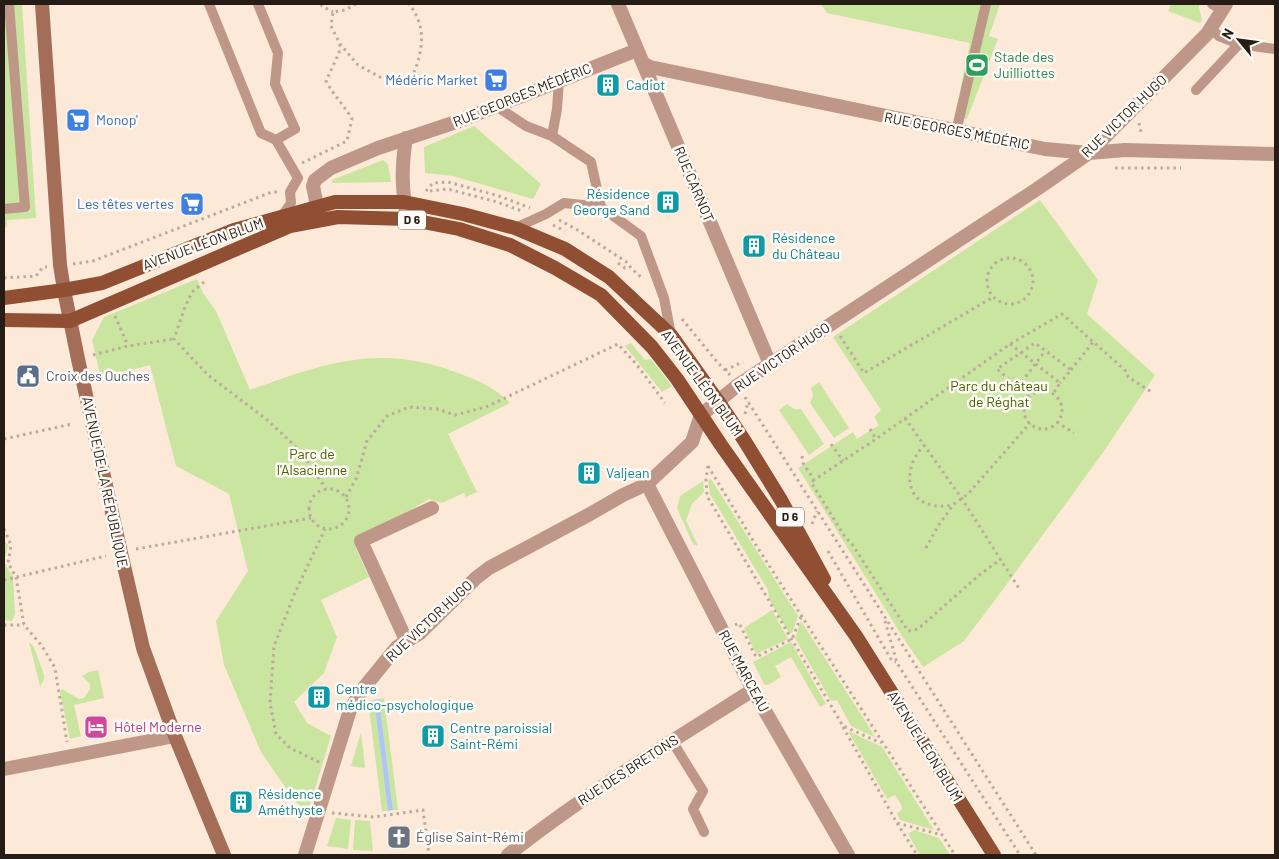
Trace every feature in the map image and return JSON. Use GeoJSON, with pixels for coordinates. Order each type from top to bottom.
{"type":"FeatureCollection","features":[{"type":"Feature","properties":{"kind":"main road","name":"AVENUE DE LA RÉPUBLIQUE"},"geometry":{"type":"LineString","coordinates":[[42,4],[60,265],[70,321],[143,648],[175,736],[224,855]]}},
{"type":"Feature","properties":{"kind":"main road","name":"AVENUE LÉON BLUM"},"geometry":{"type":"LineString","coordinates":[[64,290],[102,283],[234,230],[335,202],[404,202],[463,214],[515,228],[565,249],[609,276],[671,335],[718,401],[781,500],[856,636]]}},
{"type":"Feature","properties":{"kind":"main road","name":"AVENUE LÉON BLUM"},"geometry":{"type":"LineString","coordinates":[[70,321],[290,226],[338,217],[407,219],[460,229],[510,245],[555,268],[600,295],[652,347],[856,636],[994,855]]}},
{"type":"Feature","properties":{"kind":"main road","name":"D 6"},"geometry":{"type":"LineString","coordinates":[[4,298],[64,290]]}},
{"type":"Feature","properties":{"kind":"main road","name":"D 6"},"geometry":{"type":"LineString","coordinates":[[4,320],[70,321]]}},
{"type":"Feature","properties":{"kind":"street","name":"RUE CARNOT"},"geometry":{"type":"LineString","coordinates":[[618,4],[770,364]]}},
{"type":"Feature","properties":{"kind":"street","name":"RUE VICTOR HUGO"},"geometry":{"type":"LineString","coordinates":[[305,855],[331,766],[350,710],[358,695],[385,661],[406,640],[420,633],[476,578],[489,568],[623,495],[647,484],[692,442],[701,414],[738,385],[1038,189],[1089,153],[1207,34],[1220,6]]}},
{"type":"Feature","properties":{"kind":"street","name":"RUE GEORGES MÉDÉRIC"},"geometry":{"type":"LineString","coordinates":[[317,206],[313,186],[318,176],[331,168],[406,138],[459,121],[636,50]]}},
{"type":"Feature","properties":{"kind":"street","name":"RUE GEORGES MÉDÉRIC"},"geometry":{"type":"LineString","coordinates":[[643,63],[650,67],[1045,149],[1089,153],[1125,150],[1275,154]]}},
{"type":"Feature","properties":{"kind":"street"},"geometry":{"type":"LineString","coordinates":[[406,138],[402,160],[402,188],[407,219]]}},
{"type":"Feature","properties":{"kind":"street","name":"RUE MARCEAU"},"geometry":{"type":"LineString","coordinates":[[647,484],[753,690],[848,855]]}},
{"type":"Feature","properties":{"kind":"street"},"geometry":{"type":"LineString","coordinates":[[406,640],[362,541],[432,508]]}},
{"type":"Feature","properties":{"kind":"street","name":"RUE DES BRETONS"},"geometry":{"type":"LineString","coordinates":[[508,855],[550,822],[600,787],[753,690]]}},
{"type":"Feature","properties":{"kind":"street"},"geometry":{"type":"LineString","coordinates":[[4,769],[175,736]]}},
{"type":"Feature","properties":{"kind":"lane"},"geometry":{"type":"LineString","coordinates":[[4,209],[25,207],[9,4]]}},
{"type":"Feature","properties":{"kind":"lane"},"geometry":{"type":"LineString","coordinates":[[209,4],[261,133],[276,140],[298,178],[290,192],[291,203],[282,216]]}},
{"type":"Feature","properties":{"kind":"lane"},"geometry":{"type":"LineString","coordinates":[[258,4],[278,53],[275,84],[295,129],[276,140]]}},
{"type":"Feature","properties":{"kind":"lane"},"geometry":{"type":"LineString","coordinates":[[956,132],[986,4]]}},
{"type":"Feature","properties":{"kind":"lane"},"geometry":{"type":"LineString","coordinates":[[1210,28],[1219,36],[1239,44],[1275,49]]}},
{"type":"Feature","properties":{"kind":"lane"},"geometry":{"type":"LineString","coordinates":[[1196,90],[1239,44]]}},
{"type":"Feature","properties":{"kind":"lane"},"geometry":{"type":"LineString","coordinates":[[552,136],[557,109],[559,80]]}},
{"type":"Feature","properties":{"kind":"lane"},"geometry":{"type":"LineString","coordinates":[[496,106],[526,126],[552,136],[591,162],[601,207]]}},
{"type":"Feature","properties":{"kind":"lane"},"geometry":{"type":"LineString","coordinates":[[515,228],[546,214],[564,203],[601,207],[641,236],[664,298],[671,335]]}},
{"type":"Feature","properties":{"kind":"lane"},"geometry":{"type":"LineString","coordinates":[[672,741],[703,791],[693,809],[704,832]]}},
{"type":"Feature","properties":{"kind":"path"},"geometry":{"type":"LineString","coordinates":[[321,4],[333,12],[345,10],[356,4]]}},
{"type":"Feature","properties":{"kind":"path"},"geometry":{"type":"LineString","coordinates":[[333,12],[331,26],[340,44],[358,65],[387,82],[408,86],[418,64],[422,37],[418,17],[409,4]]}},
{"type":"Feature","properties":{"kind":"path"},"geometry":{"type":"LineString","coordinates":[[292,168],[347,141],[352,120],[335,98],[326,81],[339,53],[340,44]]}},
{"type":"Feature","properties":{"kind":"path"},"geometry":{"type":"LineString","coordinates":[[75,264],[93,262],[272,192],[285,192]]}},
{"type":"Feature","properties":{"kind":"path"},"geometry":{"type":"LineString","coordinates":[[1005,258],[1014,258],[1021,260],[1027,265],[1032,272],[1033,279],[1030,293],[1025,299],[1012,304],[1005,304],[993,297],[988,290],[988,274],[998,261],[1005,258]]}},
{"type":"Feature","properties":{"kind":"path"},"geometry":{"type":"LineString","coordinates":[[4,278],[36,276],[43,267],[46,267]]}},
{"type":"Feature","properties":{"kind":"path"},"geometry":{"type":"LineString","coordinates":[[174,338],[192,292],[204,282]]}},
{"type":"Feature","properties":{"kind":"path"},"geometry":{"type":"LineString","coordinates":[[832,323],[864,373],[993,297]]}},
{"type":"Feature","properties":{"kind":"path"},"geometry":{"type":"LineString","coordinates":[[113,311],[128,346]]}},
{"type":"Feature","properties":{"kind":"path"},"geometry":{"type":"LineString","coordinates":[[1001,559],[970,583],[918,629],[908,631],[852,544],[845,537],[811,482],[876,439],[1010,344],[1062,314],[1127,372],[1128,376],[1154,393]]}},
{"type":"Feature","properties":{"kind":"path"},"geometry":{"type":"LineString","coordinates":[[93,356],[128,346],[174,338]]}},
{"type":"Feature","properties":{"kind":"path"},"geometry":{"type":"LineString","coordinates":[[174,338],[208,375],[266,419],[293,444],[326,489]]}},
{"type":"Feature","properties":{"kind":"path"},"geometry":{"type":"LineString","coordinates":[[1053,394],[1093,342]]}},
{"type":"Feature","properties":{"kind":"path"},"geometry":{"type":"LineString","coordinates":[[1029,397],[997,369],[1035,343],[1071,370]]}},
{"type":"Feature","properties":{"kind":"path"},"geometry":{"type":"LineString","coordinates":[[346,497],[356,479],[367,441],[387,416],[409,406],[437,409],[455,416],[486,407],[618,344],[637,365],[665,403]]}},
{"type":"Feature","properties":{"kind":"path"},"geometry":{"type":"LineString","coordinates":[[1010,344],[1060,383]]}},
{"type":"Feature","properties":{"kind":"path"},"geometry":{"type":"LineString","coordinates":[[1018,387],[1045,351]]}},
{"type":"Feature","properties":{"kind":"path"},"geometry":{"type":"LineString","coordinates":[[725,370],[750,359]]}},
{"type":"Feature","properties":{"kind":"path"},"geometry":{"type":"LineString","coordinates":[[1041,391],[1053,394],[1061,404],[1062,411],[1057,422],[1047,428],[1041,428],[1030,423],[1024,407],[1029,397],[1041,391]]}},
{"type":"Feature","properties":{"kind":"path"},"geometry":{"type":"LineString","coordinates":[[748,400],[1036,855]]}},
{"type":"Feature","properties":{"kind":"path"},"geometry":{"type":"LineString","coordinates":[[905,418],[962,499],[1020,590]]}},
{"type":"Feature","properties":{"kind":"path"},"geometry":{"type":"LineString","coordinates":[[1057,422],[1074,433]]}},
{"type":"Feature","properties":{"kind":"path"},"geometry":{"type":"LineString","coordinates":[[926,548],[938,526],[953,505],[962,499],[1030,423]]}},
{"type":"Feature","properties":{"kind":"path"},"geometry":{"type":"LineString","coordinates":[[4,439],[72,424]]}},
{"type":"Feature","properties":{"kind":"path"},"geometry":{"type":"LineString","coordinates":[[870,429],[876,439]]}},
{"type":"Feature","properties":{"kind":"path"},"geometry":{"type":"LineString","coordinates":[[831,444],[843,461]]}},
{"type":"Feature","properties":{"kind":"path"},"geometry":{"type":"LineString","coordinates":[[925,445],[918,450],[912,461],[910,484],[914,494],[932,506],[953,505]]}},
{"type":"Feature","properties":{"kind":"path"},"geometry":{"type":"LineString","coordinates":[[802,456],[802,463],[814,480]]}},
{"type":"Feature","properties":{"kind":"path"},"geometry":{"type":"LineString","coordinates":[[917,855],[707,496],[706,479],[708,466],[955,855]]}},
{"type":"Feature","properties":{"kind":"path"},"geometry":{"type":"LineString","coordinates":[[326,489],[338,490],[346,497],[350,508],[347,519],[339,527],[325,529],[315,524],[311,518],[309,512],[311,499],[314,494],[326,489]]}},
{"type":"Feature","properties":{"kind":"path"},"geometry":{"type":"LineString","coordinates":[[817,511],[812,524],[817,532]]}},
{"type":"Feature","properties":{"kind":"path"},"geometry":{"type":"LineString","coordinates":[[136,549],[311,518]]}},
{"type":"Feature","properties":{"kind":"path"},"geometry":{"type":"LineString","coordinates":[[4,529],[11,545],[8,563],[16,576],[24,625],[42,646],[55,668],[67,736],[68,757]]}},
{"type":"Feature","properties":{"kind":"path"},"geometry":{"type":"LineString","coordinates":[[325,529],[294,595],[274,646],[270,702],[276,734],[290,748],[331,766]]}},
{"type":"Feature","properties":{"kind":"path"},"geometry":{"type":"LineString","coordinates":[[827,550],[892,660],[897,663]]}},
{"type":"Feature","properties":{"kind":"path"},"geometry":{"type":"LineString","coordinates":[[4,580],[107,556]]}},
{"type":"Feature","properties":{"kind":"path"},"geometry":{"type":"LineString","coordinates":[[732,626],[739,623],[756,657],[792,639],[802,616]]}},
{"type":"Feature","properties":{"kind":"path"},"geometry":{"type":"LineString","coordinates":[[884,617],[897,663],[1020,855]]}},
{"type":"Feature","properties":{"kind":"path"},"geometry":{"type":"LineString","coordinates":[[4,626],[24,625]]}},
{"type":"Feature","properties":{"kind":"path"},"geometry":{"type":"LineString","coordinates":[[843,726],[883,744]]}},
{"type":"Feature","properties":{"kind":"path"},"geometry":{"type":"LineString","coordinates":[[318,812],[374,817],[423,810],[429,855]]}},
{"type":"Feature","properties":{"kind":"path"},"geometry":{"type":"LineString","coordinates":[[897,823],[942,835]]}},
{"type":"Feature","properties":{"kind":"green space"},"geometry":{"type":"Polygon","coordinates":[[[4,4],[22,4],[36,218],[7,220],[7,227],[4,228],[4,4]]]}},
{"type":"Feature","properties":{"kind":"green space","name":"Stade des Juilliottes"},"geometry":{"type":"Polygon","coordinates":[[[821,4],[1000,4],[989,36],[998,39],[967,119],[955,116],[970,43],[827,13],[821,4]]]}},
{"type":"Feature","properties":{"kind":"green space"},"geometry":{"type":"Polygon","coordinates":[[[1171,4],[1200,4],[1202,20],[1200,23],[1168,11],[1171,4]]]}},
{"type":"Feature","properties":{"kind":"green space"},"geometry":{"type":"Polygon","coordinates":[[[474,126],[541,184],[533,199],[453,176],[425,173],[424,147],[474,126]]]}},
{"type":"Feature","properties":{"kind":"green space"},"geometry":{"type":"Polygon","coordinates":[[[383,160],[388,164],[391,182],[332,183],[332,180],[383,160]]]}},
{"type":"Feature","properties":{"kind":"green space","name":"Parc du château de Réghat"},"geometry":{"type":"Polygon","coordinates":[[[1040,200],[1098,280],[1087,314],[1155,375],[1102,454],[964,641],[923,667],[798,468],[853,432],[857,439],[879,425],[874,417],[881,410],[833,337],[1040,200]]]}},
{"type":"Feature","properties":{"kind":"green space","name":"Parc de l'Alsacienne"},"geometry":{"type":"Polygon","coordinates":[[[197,279],[203,293],[216,311],[250,390],[303,372],[352,360],[377,358],[403,359],[429,364],[458,373],[486,385],[510,403],[448,434],[477,492],[466,497],[464,493],[442,503],[429,499],[384,526],[355,539],[356,549],[369,577],[321,600],[337,637],[324,673],[294,702],[307,723],[331,736],[308,812],[300,809],[301,806],[288,796],[290,794],[261,752],[224,665],[216,621],[248,571],[229,494],[176,466],[150,365],[101,378],[92,340],[104,317],[197,279]]]}},
{"type":"Feature","properties":{"kind":"green space"},"geometry":{"type":"Polygon","coordinates":[[[631,343],[645,360],[651,359],[672,386],[662,392],[625,346],[631,343]]]}},
{"type":"Feature","properties":{"kind":"green space"},"geometry":{"type":"Polygon","coordinates":[[[819,382],[849,428],[834,438],[810,403],[813,396],[811,388],[819,382]]]}},
{"type":"Feature","properties":{"kind":"green space"},"geometry":{"type":"Polygon","coordinates":[[[787,404],[794,409],[801,409],[824,444],[809,455],[779,410],[787,404]]]}},
{"type":"Feature","properties":{"kind":"green space"},"geometry":{"type":"Polygon","coordinates":[[[711,479],[798,616],[792,633],[789,633],[769,599],[768,590],[710,494],[708,481],[711,479]]]}},
{"type":"Feature","properties":{"kind":"green space"},"geometry":{"type":"Polygon","coordinates":[[[703,481],[704,492],[692,504],[686,520],[698,546],[693,544],[677,508],[680,496],[703,481]]]}},
{"type":"Feature","properties":{"kind":"green space"},"geometry":{"type":"Polygon","coordinates":[[[4,540],[8,545],[4,562],[4,540]]]}},
{"type":"Feature","properties":{"kind":"green space"},"geometry":{"type":"Polygon","coordinates":[[[4,562],[13,577],[15,614],[12,621],[4,620],[4,562]]]}},
{"type":"Feature","properties":{"kind":"green space"},"geometry":{"type":"Polygon","coordinates":[[[772,610],[788,639],[756,654],[744,628],[772,610]]]}},
{"type":"Feature","properties":{"kind":"green space"},"geometry":{"type":"Polygon","coordinates":[[[801,621],[876,738],[851,726],[837,700],[831,701],[795,638],[801,621]]]}},
{"type":"Feature","properties":{"kind":"green space"},"geometry":{"type":"Polygon","coordinates":[[[29,642],[34,647],[44,675],[44,680],[40,686],[29,642]]]}},
{"type":"Feature","properties":{"kind":"green space"},"geometry":{"type":"Polygon","coordinates":[[[791,642],[826,704],[820,707],[791,657],[775,666],[781,677],[768,685],[764,684],[753,662],[791,642]]]}},
{"type":"Feature","properties":{"kind":"green space"},"geometry":{"type":"Polygon","coordinates":[[[98,670],[104,698],[74,705],[81,736],[70,739],[60,693],[62,689],[79,699],[84,698],[90,689],[90,684],[82,676],[98,670]]]}},
{"type":"Feature","properties":{"kind":"green space"},"geometry":{"type":"Polygon","coordinates":[[[384,698],[398,810],[393,810],[379,699],[384,698]]]}},
{"type":"Feature","properties":{"kind":"green space"},"geometry":{"type":"Polygon","coordinates":[[[368,700],[374,700],[388,811],[382,811],[368,700]]]}},
{"type":"Feature","properties":{"kind":"green space"},"geometry":{"type":"Polygon","coordinates":[[[848,731],[882,747],[934,830],[900,820],[897,813],[902,810],[901,804],[895,795],[887,799],[848,731]]]}},
{"type":"Feature","properties":{"kind":"green space"},"geometry":{"type":"Polygon","coordinates":[[[361,732],[365,768],[351,766],[361,732]]]}},
{"type":"Feature","properties":{"kind":"green space"},"geometry":{"type":"Polygon","coordinates":[[[336,818],[351,820],[348,849],[327,846],[336,818]]]}},
{"type":"Feature","properties":{"kind":"green space"},"geometry":{"type":"Polygon","coordinates":[[[355,820],[370,821],[373,851],[353,850],[355,820]]]}},
{"type":"Feature","properties":{"kind":"green space"},"geometry":{"type":"Polygon","coordinates":[[[914,830],[939,838],[950,855],[920,855],[908,834],[914,830]]]}},
{"type":"Feature","properties":{"kind":"water"},"geometry":{"type":"Polygon","coordinates":[[[379,699],[393,810],[388,811],[374,700],[379,699]]]}},
{"type":"Feature","properties":{"kind":"place","name":"Stade des Juilliottes"},"geometry":{"type":"Point","coordinates":[977,65]}},
{"type":"Feature","properties":{"kind":"place","name":"Médéric Market"},"geometry":{"type":"Point","coordinates":[496,80]}},
{"type":"Feature","properties":{"kind":"place","name":"Cadiot"},"geometry":{"type":"Point","coordinates":[608,85]}},
{"type":"Feature","properties":{"kind":"place","name":"Monop'"},"geometry":{"type":"Point","coordinates":[78,120]}},
{"type":"Feature","properties":{"kind":"place","name":"Résidence George Sand"},"geometry":{"type":"Point","coordinates":[668,202]}},
{"type":"Feature","properties":{"kind":"place","name":"Les têtes vertes"},"geometry":{"type":"Point","coordinates":[192,204]}},
{"type":"Feature","properties":{"kind":"place","name":"Résidence du Château"},"geometry":{"type":"Point","coordinates":[754,246]}},
{"type":"Feature","properties":{"kind":"place","name":"Croix des Ouches"},"geometry":{"type":"Point","coordinates":[28,376]}},
{"type":"Feature","properties":{"kind":"place","name":"Valjean"},"geometry":{"type":"Point","coordinates":[589,473]}},
{"type":"Feature","properties":{"kind":"place","name":"Centre médico-psychologique"},"geometry":{"type":"Point","coordinates":[319,697]}},
{"type":"Feature","properties":{"kind":"place","name":"Hôtel Moderne"},"geometry":{"type":"Point","coordinates":[96,727]}},
{"type":"Feature","properties":{"kind":"place","name":"Centre paroissial Saint-Rémi"},"geometry":{"type":"Point","coordinates":[433,736]}},
{"type":"Feature","properties":{"kind":"place","name":"Résidence Améthyste"},"geometry":{"type":"Point","coordinates":[241,802]}},
{"type":"Feature","properties":{"kind":"place","name":"Église Saint-Rémi"},"geometry":{"type":"Point","coordinates":[399,837]}}]}
